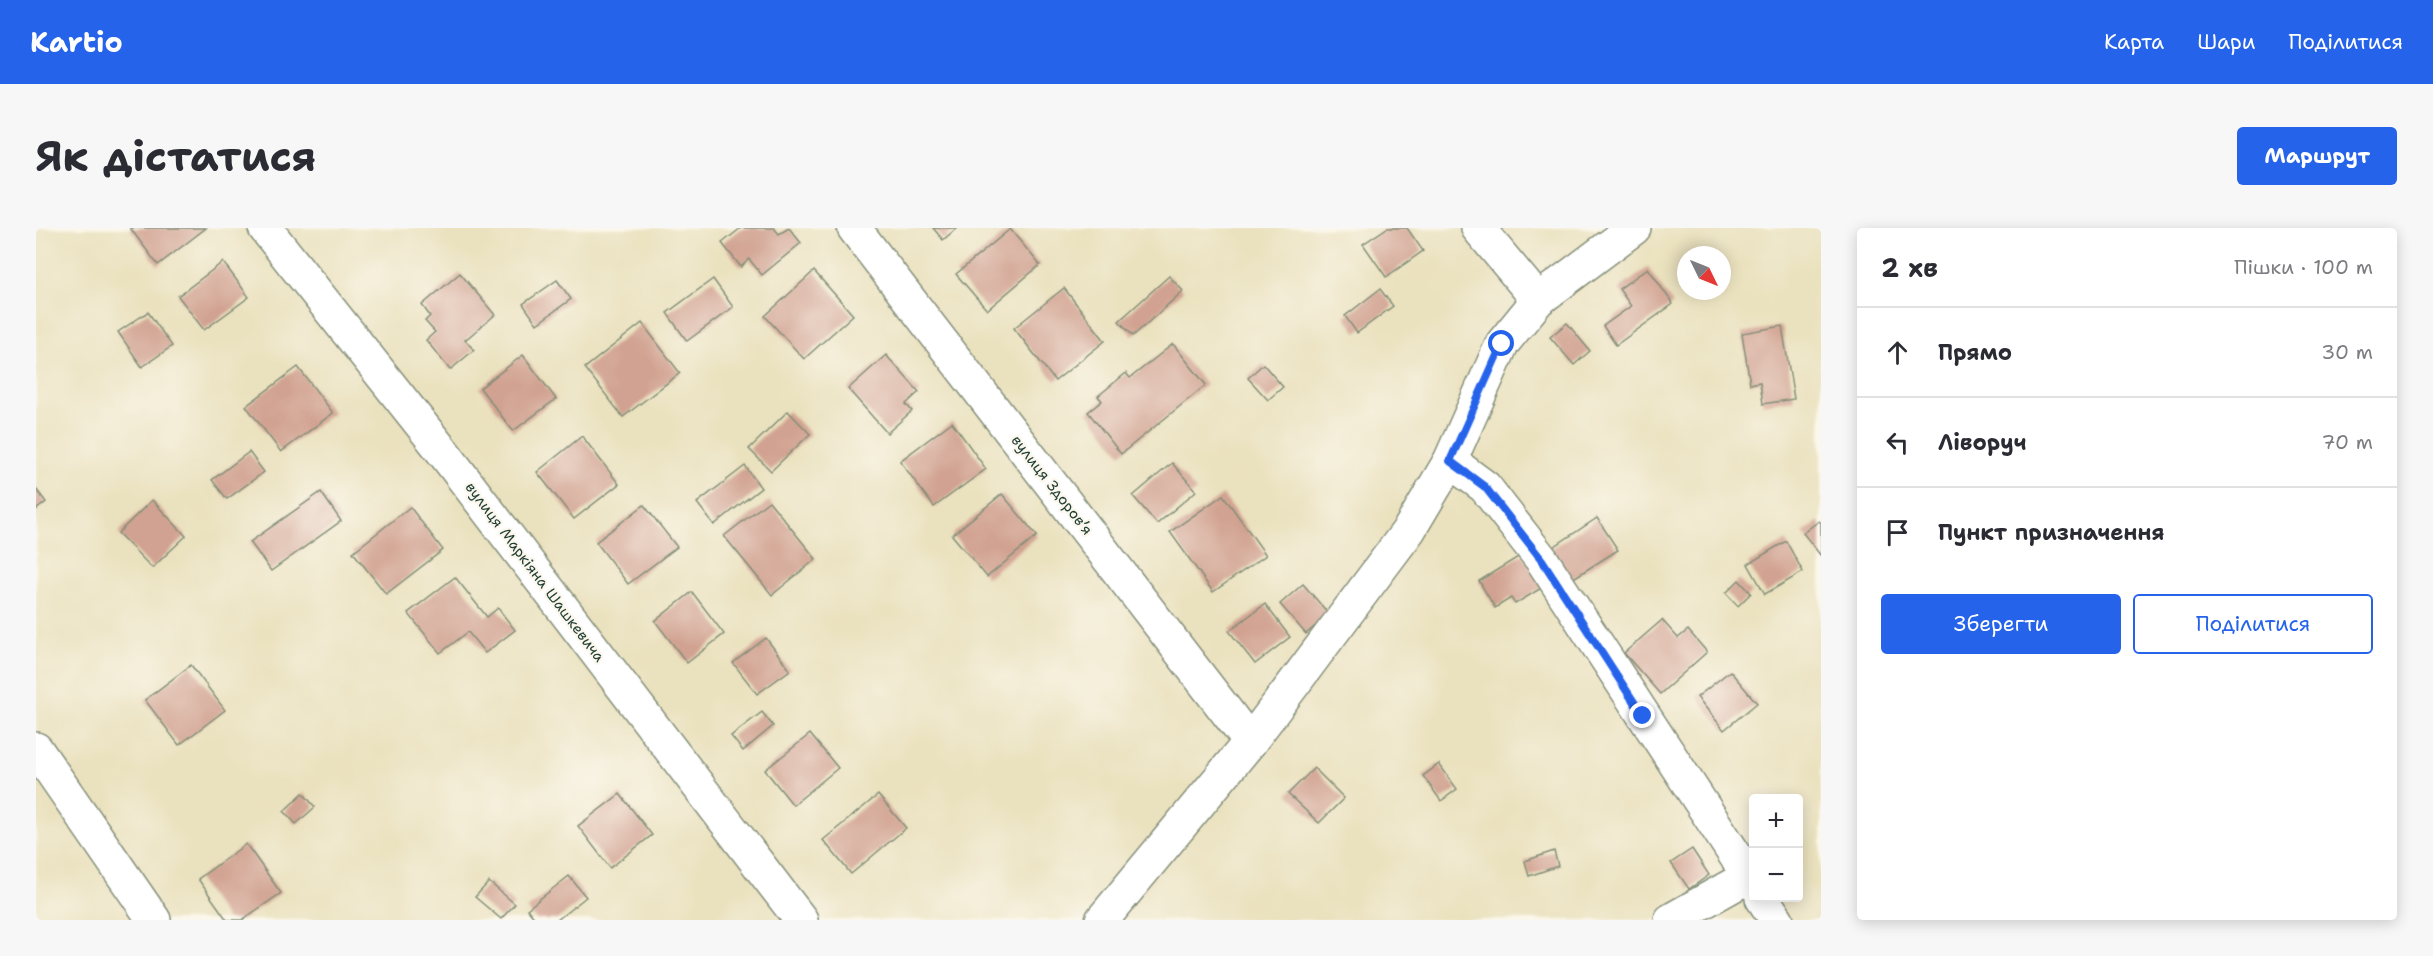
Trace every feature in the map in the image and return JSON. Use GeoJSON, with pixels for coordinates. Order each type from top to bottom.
{"type":"FeatureCollection","features":[{"type":"Feature","properties":{"kind":"street","name":"вулиця Маркіяна Шашкевича"},"geometry":{"type":"LineString","coordinates":[[265,228],[447,457],[801,920]]}},
{"type":"Feature","properties":{"kind":"street","name":"вулиця Здоровʼя"},"geometry":{"type":"LineString","coordinates":[[854,228],[1250,742]]}},
{"type":"Feature","properties":{"kind":"street"},"geometry":{"type":"LineString","coordinates":[[1478,228],[1538,300]]}},
{"type":"Feature","properties":{"kind":"street"},"geometry":{"type":"LineString","coordinates":[[1102,920],[1250,742],[1409,530],[1450,461],[1502,344],[1538,300],[1634,228]]}},
{"type":"Feature","properties":{"kind":"street"},"geometry":{"type":"LineString","coordinates":[[1450,461],[1485,487],[1542,560],[1749,877]]}},
{"type":"Feature","properties":{"kind":"street"},"geometry":{"type":"LineString","coordinates":[[36,749],[154,920]]}},
{"type":"Feature","properties":{"kind":"street"},"geometry":{"type":"LineString","coordinates":[[1671,920],[1749,888]]}},
{"type":"Feature","properties":{"kind":"street"},"geometry":{"type":"LineString","coordinates":[[1765,902],[1777,920]]}},
{"type":"Feature","properties":{"kind":"building"},"geometry":{"type":"Polygon","coordinates":[[[130,228],[206,228],[158,265],[130,228]]]}},
{"type":"Feature","properties":{"kind":"building"},"geometry":{"type":"Polygon","coordinates":[[[741,228],[774,228],[779,234],[789,228],[801,243],[762,275],[749,259],[741,267],[722,243],[741,228]]]}},
{"type":"Feature","properties":{"kind":"building"},"geometry":{"type":"Polygon","coordinates":[[[933,228],[957,228],[943,240],[933,228]]]}},
{"type":"Feature","properties":{"kind":"building"},"geometry":{"type":"Polygon","coordinates":[[[1387,228],[1407,228],[1423,251],[1386,277],[1363,244],[1387,228]]]}},
{"type":"Feature","properties":{"kind":"building"},"geometry":{"type":"Polygon","coordinates":[[[1010,229],[1040,265],[987,310],[956,274],[1010,229]]]}},
{"type":"Feature","properties":{"kind":"building"},"geometry":{"type":"Polygon","coordinates":[[[223,262],[249,297],[204,330],[178,296],[223,262]]]}},
{"type":"Feature","properties":{"kind":"building"},"geometry":{"type":"Polygon","coordinates":[[[1648,268],[1673,304],[1616,345],[1603,326],[1631,306],[1619,289],[1648,268]]]}},
{"type":"Feature","properties":{"kind":"building"},"geometry":{"type":"Polygon","coordinates":[[[814,271],[853,315],[804,359],[765,316],[814,271]]]}},
{"type":"Feature","properties":{"kind":"building"},"geometry":{"type":"Polygon","coordinates":[[[460,273],[495,315],[465,340],[474,350],[450,370],[426,340],[435,332],[425,321],[430,316],[422,305],[460,273]]]}},
{"type":"Feature","properties":{"kind":"building"},"geometry":{"type":"Polygon","coordinates":[[[1169,276],[1183,291],[1133,336],[1119,321],[1169,276]]]}},
{"type":"Feature","properties":{"kind":"building"},"geometry":{"type":"Polygon","coordinates":[[[713,279],[733,307],[687,341],[667,313],[713,279]]]}},
{"type":"Feature","properties":{"kind":"building"},"geometry":{"type":"Polygon","coordinates":[[[557,280],[571,299],[537,324],[523,304],[557,280]]]}},
{"type":"Feature","properties":{"kind":"building"},"geometry":{"type":"Polygon","coordinates":[[[1064,288],[1105,341],[1055,381],[1014,328],[1064,288]]]}},
{"type":"Feature","properties":{"kind":"building"},"geometry":{"type":"Polygon","coordinates":[[[1380,289],[1393,306],[1357,333],[1345,316],[1380,289]]]}},
{"type":"Feature","properties":{"kind":"building"},"geometry":{"type":"Polygon","coordinates":[[[148,312],[172,346],[142,367],[118,332],[148,312]]]}},
{"type":"Feature","properties":{"kind":"building"},"geometry":{"type":"Polygon","coordinates":[[[642,323],[680,373],[623,417],[585,368],[642,323]]]}},
{"type":"Feature","properties":{"kind":"building"},"geometry":{"type":"Polygon","coordinates":[[[1567,323],[1590,351],[1574,365],[1550,337],[1567,323]]]}},
{"type":"Feature","properties":{"kind":"building"},"geometry":{"type":"Polygon","coordinates":[[[1782,326],[1794,399],[1763,404],[1760,382],[1750,384],[1742,333],[1782,326]]]}},
{"type":"Feature","properties":{"kind":"building"},"geometry":{"type":"Polygon","coordinates":[[[1173,344],[1206,385],[1121,454],[1088,412],[1102,401],[1098,396],[1126,373],[1130,378],[1173,344]]]}},
{"type":"Feature","properties":{"kind":"building"},"geometry":{"type":"Polygon","coordinates":[[[523,355],[556,399],[513,431],[480,388],[523,355]]]}},
{"type":"Feature","properties":{"kind":"building"},"geometry":{"type":"Polygon","coordinates":[[[886,355],[919,392],[906,404],[912,411],[887,433],[848,389],[886,355]]]}},
{"type":"Feature","properties":{"kind":"building"},"geometry":{"type":"Polygon","coordinates":[[[1263,364],[1283,387],[1268,400],[1248,378],[1263,364]]]}},
{"type":"Feature","properties":{"kind":"building"},"geometry":{"type":"Polygon","coordinates":[[[298,367],[333,413],[281,452],[246,406],[298,367]]]}},
{"type":"Feature","properties":{"kind":"building"},"geometry":{"type":"Polygon","coordinates":[[[788,411],[810,434],[771,471],[749,449],[788,411]]]}},
{"type":"Feature","properties":{"kind":"building"},"geometry":{"type":"Polygon","coordinates":[[[952,422],[986,469],[934,507],[900,461],[952,422]]]}},
{"type":"Feature","properties":{"kind":"building"},"geometry":{"type":"Polygon","coordinates":[[[582,436],[619,484],[574,519],[537,472],[582,436]]]}},
{"type":"Feature","properties":{"kind":"building"},"geometry":{"type":"Polygon","coordinates":[[[249,452],[264,472],[227,499],[212,480],[249,452]]]}},
{"type":"Feature","properties":{"kind":"building"},"geometry":{"type":"Polygon","coordinates":[[[1172,463],[1196,491],[1157,524],[1133,496],[1172,463]]]}},
{"type":"Feature","properties":{"kind":"building"},"geometry":{"type":"Polygon","coordinates":[[[745,466],[761,488],[714,525],[697,503],[745,466]]]}},
{"type":"Feature","properties":{"kind":"building"},"geometry":{"type":"Polygon","coordinates":[[[36,489],[46,502],[36,510],[36,489]]]}},
{"type":"Feature","properties":{"kind":"building"},"geometry":{"type":"Polygon","coordinates":[[[321,492],[341,521],[271,571],[250,542],[321,492]]]}},
{"type":"Feature","properties":{"kind":"building"},"geometry":{"type":"Polygon","coordinates":[[[1002,494],[1037,536],[987,577],[952,535],[1002,494]]]}},
{"type":"Feature","properties":{"kind":"building"},"geometry":{"type":"Polygon","coordinates":[[[1223,495],[1266,555],[1213,592],[1170,532],[1223,495]]]}},
{"type":"Feature","properties":{"kind":"building"},"geometry":{"type":"Polygon","coordinates":[[[152,500],[186,536],[152,568],[118,533],[152,500]]]}},
{"type":"Feature","properties":{"kind":"building"},"geometry":{"type":"Polygon","coordinates":[[[769,501],[816,559],[772,595],[724,536],[769,501]]]}},
{"type":"Feature","properties":{"kind":"building"},"geometry":{"type":"Polygon","coordinates":[[[644,505],[677,547],[628,584],[596,542],[644,505]]]}},
{"type":"Feature","properties":{"kind":"building"},"geometry":{"type":"Polygon","coordinates":[[[410,507],[443,550],[386,594],[353,552],[410,507]]]}},
{"type":"Feature","properties":{"kind":"building"},"geometry":{"type":"Polygon","coordinates":[[[1597,518],[1618,550],[1569,581],[1549,550],[1597,518]]]}},
{"type":"Feature","properties":{"kind":"building"},"geometry":{"type":"Polygon","coordinates":[[[1819,521],[1821,523],[1821,556],[1803,533],[1819,521]]]}},
{"type":"Feature","properties":{"kind":"building"},"geometry":{"type":"Polygon","coordinates":[[[1786,541],[1803,572],[1765,594],[1748,564],[1786,541]]]}},
{"type":"Feature","properties":{"kind":"building"},"geometry":{"type":"Polygon","coordinates":[[[1523,554],[1543,587],[1515,604],[1511,598],[1495,608],[1479,581],[1523,554]]]}},
{"type":"Feature","properties":{"kind":"building"},"geometry":{"type":"Polygon","coordinates":[[[455,577],[487,617],[498,608],[515,630],[485,653],[468,632],[440,653],[408,613],[455,577]]]}},
{"type":"Feature","properties":{"kind":"building"},"geometry":{"type":"Polygon","coordinates":[[[1739,580],[1751,593],[1738,606],[1726,593],[1739,580]]]}},
{"type":"Feature","properties":{"kind":"building"},"geometry":{"type":"Polygon","coordinates":[[[1303,584],[1329,614],[1306,634],[1280,604],[1303,584]]]}},
{"type":"Feature","properties":{"kind":"building"},"geometry":{"type":"Polygon","coordinates":[[[692,592],[724,634],[687,663],[655,621],[692,592]]]}},
{"type":"Feature","properties":{"kind":"building"},"geometry":{"type":"Polygon","coordinates":[[[1265,604],[1290,637],[1255,664],[1229,631],[1265,604]]]}},
{"type":"Feature","properties":{"kind":"building"},"geometry":{"type":"Polygon","coordinates":[[[1662,620],[1678,638],[1688,630],[1707,652],[1660,694],[1624,653],[1662,620]]]}},
{"type":"Feature","properties":{"kind":"building"},"geometry":{"type":"Polygon","coordinates":[[[766,638],[790,670],[757,694],[733,663],[766,638]]]}},
{"type":"Feature","properties":{"kind":"building"},"geometry":{"type":"Polygon","coordinates":[[[191,665],[225,710],[179,745],[145,700],[191,665]]]}},
{"type":"Feature","properties":{"kind":"building"},"geometry":{"type":"Polygon","coordinates":[[[1730,671],[1757,703],[1724,730],[1697,697],[1730,671]]]}},
{"type":"Feature","properties":{"kind":"building"},"geometry":{"type":"Polygon","coordinates":[[[762,712],[773,726],[743,751],[731,736],[762,712]]]}},
{"type":"Feature","properties":{"kind":"building"},"geometry":{"type":"Polygon","coordinates":[[[810,734],[838,768],[793,805],[765,770],[810,734]]]}},
{"type":"Feature","properties":{"kind":"building"},"geometry":{"type":"Polygon","coordinates":[[[1439,764],[1457,789],[1441,801],[1423,776],[1439,764]]]}},
{"type":"Feature","properties":{"kind":"building"},"geometry":{"type":"Polygon","coordinates":[[[1314,768],[1344,798],[1319,823],[1288,794],[1314,768]]]}},
{"type":"Feature","properties":{"kind":"building"},"geometry":{"type":"Polygon","coordinates":[[[303,793],[315,807],[296,824],[284,811],[303,793]]]}},
{"type":"Feature","properties":{"kind":"building"},"geometry":{"type":"Polygon","coordinates":[[[620,794],[652,835],[610,868],[578,826],[620,794]]]}},
{"type":"Feature","properties":{"kind":"building"},"geometry":{"type":"Polygon","coordinates":[[[878,795],[906,828],[851,874],[823,840],[878,795]]]}},
{"type":"Feature","properties":{"kind":"building"},"geometry":{"type":"Polygon","coordinates":[[[246,844],[281,893],[242,920],[227,920],[198,879],[246,844]]]}},
{"type":"Feature","properties":{"kind":"building"},"geometry":{"type":"Polygon","coordinates":[[[1692,849],[1709,875],[1689,889],[1671,863],[1692,849]]]}},
{"type":"Feature","properties":{"kind":"building"},"geometry":{"type":"Polygon","coordinates":[[[1554,851],[1558,866],[1529,876],[1525,861],[1554,851]]]}},
{"type":"Feature","properties":{"kind":"building"},"geometry":{"type":"Polygon","coordinates":[[[569,876],[586,897],[557,920],[536,920],[527,909],[569,876]]]}},
{"type":"Feature","properties":{"kind":"building"},"geometry":{"type":"Polygon","coordinates":[[[489,882],[515,904],[501,919],[475,897],[489,882]]]}},
{"type":"Feature","properties":{"kind":"route"},"geometry":{"type":"LineString","coordinates":[[1502,344],[1450,461],[1485,487],[1542,560],[1643,716]]}}]}
